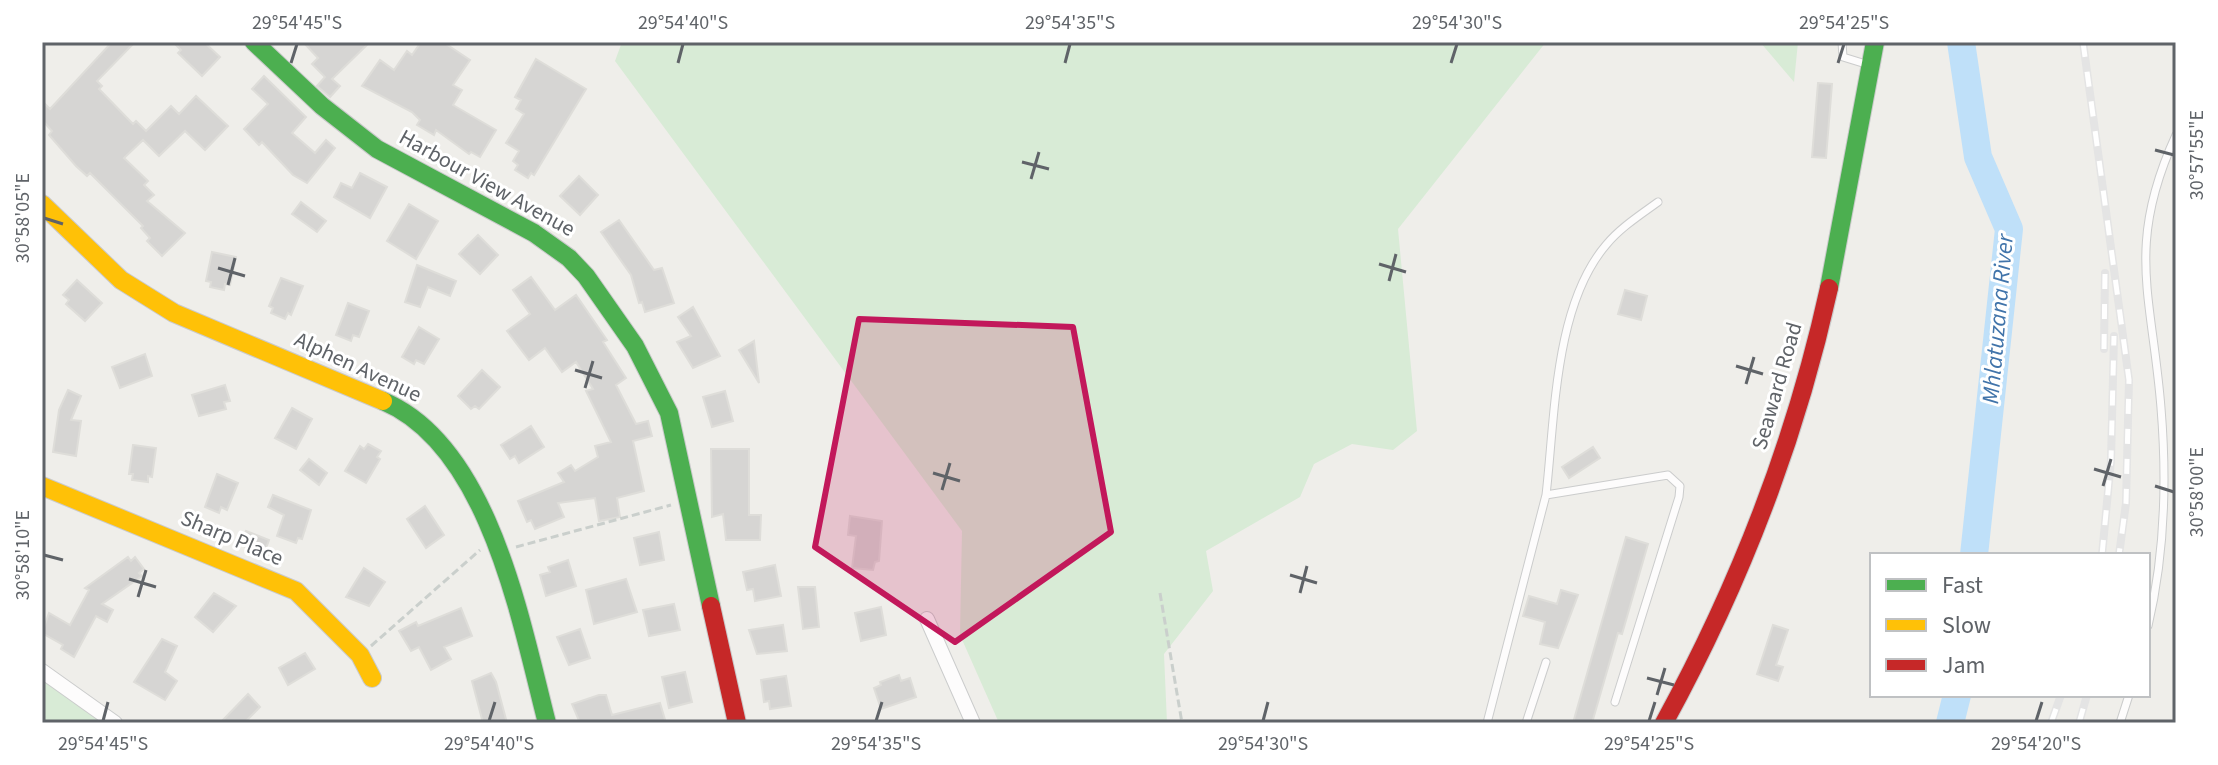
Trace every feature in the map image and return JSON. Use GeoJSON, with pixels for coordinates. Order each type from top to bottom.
{"type":"FeatureCollection","features":[{"type":"Feature","properties":{"kind":"street","name":"Harbour View Avenue"},"geometry":{"type":"LineString","coordinates":[[254,42],[340,124],[398,162],[553,244],[571,258],[660,388],[737,723]]}},
{"type":"Feature","properties":{"kind":"street","name":"Seaward Road"},"geometry":{"type":"LineString","coordinates":[[1664,723],[1693,672],[1745,557],[1799,407],[1853,174],[1875,42]]}},
{"type":"Feature","properties":{"kind":"street","name":"Alphen Avenue"},"geometry":{"type":"LineString","coordinates":[[42,204],[141,295],[174,313],[399,408],[423,424],[438,442],[498,545],[547,723]]}},
{"type":"Feature","properties":{"kind":"street","name":"Sharp Place"},"geometry":{"type":"LineString","coordinates":[[42,486],[296,591],[360,655],[372,678]]}},
{"type":"Feature","properties":{"kind":"street"},"geometry":{"type":"LineString","coordinates":[[927,619],[973,723]]}},
{"type":"Feature","properties":{"kind":"street"},"geometry":{"type":"LineString","coordinates":[[42,671],[115,723]]}},
{"type":"Feature","properties":{"kind":"lane"},"geometry":{"type":"LineString","coordinates":[[1842,42],[1843,57],[1871,65]]}},
{"type":"Feature","properties":{"kind":"lane"},"geometry":{"type":"LineString","coordinates":[[2150,612],[2165,509],[2161,408],[2143,258],[2153,195],[2176,135]]}},
{"type":"Feature","properties":{"kind":"lane"},"geometry":{"type":"LineString","coordinates":[[1487,723],[1546,495],[1570,314],[1582,280],[1619,231],[1658,202]]}},
{"type":"Feature","properties":{"kind":"lane"},"geometry":{"type":"LineString","coordinates":[[1546,495],[1668,475],[1680,486],[1615,702]]}},
{"type":"Feature","properties":{"kind":"lane"},"geometry":{"type":"LineString","coordinates":[[1526,723],[1546,662]]}},
{"type":"Feature","properties":{"kind":"lane"},"geometry":{"type":"LineString","coordinates":[[2120,723],[2128,697]]}},
{"type":"Feature","properties":{"kind":"path"},"geometry":{"type":"LineString","coordinates":[[360,655],[498,545],[687,500]]}},
{"type":"Feature","properties":{"kind":"path"},"geometry":{"type":"LineString","coordinates":[[1160,593],[1182,723]]}},
{"type":"Feature","properties":{"kind":"highlighted area"},"geometry":{"type":"Polygon","coordinates":[[[859,319],[1073,327],[1111,532],[955,642],[815,547],[859,319]]]}},
{"type":"Feature","properties":{"kind":"green space"},"geometry":{"type":"Polygon","coordinates":[[[622,42],[1546,42],[1398,229],[1417,431],[1393,450],[1352,444],[1314,464],[1300,497],[1206,551],[1213,591],[1164,654],[1167,723],[999,723],[960,635],[962,531],[615,61],[622,42]]]}},
{"type":"Feature","properties":{"kind":"green space"},"geometry":{"type":"Polygon","coordinates":[[[1760,42],[1798,42],[1794,82],[1760,42]]]}},
{"type":"Feature","properties":{"kind":"green space"},"geometry":{"type":"Polygon","coordinates":[[[42,680],[103,723],[42,723],[42,680]]]}},
{"type":"Feature","properties":{"kind":"building"},"geometry":{"type":"Polygon","coordinates":[[[112,42],[135,42],[97,81],[102,86],[99,89],[133,124],[136,121],[146,131],[171,106],[179,114],[196,96],[228,126],[205,150],[185,131],[159,156],[143,140],[124,158],[148,181],[144,185],[154,195],[147,201],[185,233],[162,256],[147,241],[150,238],[141,228],[143,226],[90,173],[87,176],[76,166],[49,135],[52,131],[42,120],[42,101],[50,109],[112,42]]]}},
{"type":"Feature","properties":{"kind":"building"},"geometry":{"type":"Polygon","coordinates":[[[173,42],[204,42],[220,57],[202,76],[178,53],[181,50],[173,42]]]}},
{"type":"Feature","properties":{"kind":"building"},"geometry":{"type":"Polygon","coordinates":[[[303,42],[370,42],[332,79],[340,86],[330,97],[317,86],[325,77],[312,64],[318,58],[303,42]]]}},
{"type":"Feature","properties":{"kind":"building"},"geometry":{"type":"Polygon","coordinates":[[[421,42],[443,42],[470,60],[453,85],[462,90],[453,105],[496,130],[480,157],[471,152],[469,154],[436,130],[434,135],[417,125],[420,120],[412,112],[362,86],[380,60],[394,70],[407,51],[412,55],[421,42]]]}},
{"type":"Feature","properties":{"kind":"building"},"geometry":{"type":"Polygon","coordinates":[[[536,59],[586,89],[534,175],[531,173],[528,178],[515,170],[518,165],[513,161],[519,151],[506,143],[524,114],[516,109],[521,100],[515,97],[536,59]]]}},
{"type":"Feature","properties":{"kind":"building"},"geometry":{"type":"Polygon","coordinates":[[[264,76],[306,117],[292,133],[315,153],[326,140],[335,148],[307,183],[293,175],[262,142],[259,145],[244,129],[268,104],[252,89],[264,76]]]}},
{"type":"Feature","properties":{"kind":"building"},"geometry":{"type":"Polygon","coordinates":[[[1818,83],[1832,84],[1826,158],[1812,157],[1818,83]]]}},
{"type":"Feature","properties":{"kind":"building"},"geometry":{"type":"Polygon","coordinates":[[[360,173],[387,187],[370,218],[334,197],[341,183],[352,188],[360,173]]]}},
{"type":"Feature","properties":{"kind":"building"},"geometry":{"type":"Polygon","coordinates":[[[579,176],[598,195],[580,215],[560,196],[579,176]]]}},
{"type":"Feature","properties":{"kind":"building"},"geometry":{"type":"Polygon","coordinates":[[[301,202],[326,221],[317,232],[292,214],[301,202]]]}},
{"type":"Feature","properties":{"kind":"building"},"geometry":{"type":"Polygon","coordinates":[[[409,204],[438,221],[416,259],[387,241],[409,204]]]}},
{"type":"Feature","properties":{"kind":"building"},"geometry":{"type":"Polygon","coordinates":[[[619,220],[654,270],[662,268],[674,303],[645,312],[642,302],[639,303],[631,275],[601,232],[619,220]]]}},
{"type":"Feature","properties":{"kind":"building"},"geometry":{"type":"Polygon","coordinates":[[[478,235],[498,255],[480,274],[459,254],[478,235]]]}},
{"type":"Feature","properties":{"kind":"building"},"geometry":{"type":"Polygon","coordinates":[[[212,252],[236,257],[230,285],[225,284],[224,290],[210,287],[211,282],[206,281],[212,252]]]}},
{"type":"Feature","properties":{"kind":"building"},"geometry":{"type":"Polygon","coordinates":[[[417,265],[456,281],[450,296],[428,287],[420,307],[405,302],[417,265]]]}},
{"type":"Feature","properties":{"kind":"building"},"geometry":{"type":"Polygon","coordinates":[[[531,277],[555,310],[576,295],[607,340],[603,342],[626,378],[616,385],[636,424],[648,421],[652,436],[633,441],[644,491],[617,498],[620,517],[599,521],[595,498],[558,503],[564,517],[535,529],[531,520],[527,522],[518,501],[564,482],[558,473],[571,465],[575,471],[598,457],[595,446],[611,442],[586,391],[593,389],[576,362],[562,372],[545,348],[529,360],[507,331],[530,314],[513,290],[531,277]]]}},
{"type":"Feature","properties":{"kind":"building"},"geometry":{"type":"Polygon","coordinates":[[[281,278],[303,286],[291,315],[288,313],[285,319],[271,313],[273,308],[269,306],[281,278]]]}},
{"type":"Feature","properties":{"kind":"building"},"geometry":{"type":"Polygon","coordinates":[[[77,280],[102,303],[85,321],[66,304],[69,300],[63,295],[77,280]]]}},
{"type":"Feature","properties":{"kind":"building"},"geometry":{"type":"Polygon","coordinates":[[[1625,290],[1647,296],[1641,320],[1618,314],[1625,290]]]}},
{"type":"Feature","properties":{"kind":"building"},"geometry":{"type":"Polygon","coordinates":[[[348,303],[369,311],[359,337],[353,335],[351,341],[336,335],[348,303]]]}},
{"type":"Feature","properties":{"kind":"building"},"geometry":{"type":"Polygon","coordinates":[[[693,307],[720,356],[693,368],[677,342],[691,336],[678,317],[693,307]]]}},
{"type":"Feature","properties":{"kind":"building"},"geometry":{"type":"Polygon","coordinates":[[[419,327],[439,339],[424,364],[416,360],[414,364],[402,357],[419,327]]]}},
{"type":"Feature","properties":{"kind":"building"},"geometry":{"type":"Polygon","coordinates":[[[754,341],[759,383],[739,350],[754,341]]]}},
{"type":"Feature","properties":{"kind":"building"},"geometry":{"type":"Polygon","coordinates":[[[145,354],[152,376],[120,388],[112,367],[145,354]]]}},
{"type":"Feature","properties":{"kind":"building"},"geometry":{"type":"Polygon","coordinates":[[[482,370],[500,387],[479,409],[475,406],[471,409],[458,396],[482,370]]]}},
{"type":"Feature","properties":{"kind":"building"},"geometry":{"type":"Polygon","coordinates":[[[225,385],[230,401],[224,402],[226,409],[199,416],[192,395],[225,385]]]}},
{"type":"Feature","properties":{"kind":"building"},"geometry":{"type":"Polygon","coordinates":[[[68,390],[81,396],[71,420],[81,421],[76,456],[53,452],[59,410],[68,390]]]}},
{"type":"Feature","properties":{"kind":"building"},"geometry":{"type":"Polygon","coordinates":[[[725,391],[733,421],[712,427],[703,397],[725,391]]]}},
{"type":"Feature","properties":{"kind":"building"},"geometry":{"type":"Polygon","coordinates":[[[292,408],[312,419],[296,449],[275,438],[292,408]]]}},
{"type":"Feature","properties":{"kind":"building"},"geometry":{"type":"Polygon","coordinates":[[[531,426],[544,447],[519,463],[515,456],[510,459],[501,445],[531,426]]]}},
{"type":"Feature","properties":{"kind":"building"},"geometry":{"type":"Polygon","coordinates":[[[368,444],[381,451],[377,457],[380,459],[366,483],[345,471],[360,446],[364,449],[368,444]]]}},
{"type":"Feature","properties":{"kind":"building"},"geometry":{"type":"Polygon","coordinates":[[[133,445],[156,448],[152,477],[148,476],[148,482],[132,480],[133,474],[129,474],[133,445]]]}},
{"type":"Feature","properties":{"kind":"building"},"geometry":{"type":"Polygon","coordinates":[[[1593,447],[1600,458],[1569,478],[1562,467],[1593,447]]]}},
{"type":"Feature","properties":{"kind":"building"},"geometry":{"type":"Polygon","coordinates":[[[711,449],[749,449],[749,515],[761,515],[760,540],[726,540],[723,514],[712,517],[711,449]]]}},
{"type":"Feature","properties":{"kind":"building"},"geometry":{"type":"Polygon","coordinates":[[[309,459],[327,473],[319,485],[300,470],[309,459]]]}},
{"type":"Feature","properties":{"kind":"building"},"geometry":{"type":"Polygon","coordinates":[[[217,474],[238,483],[227,510],[221,507],[219,513],[205,507],[217,474]]]}},
{"type":"Feature","properties":{"kind":"building"},"geometry":{"type":"Polygon","coordinates":[[[273,495],[311,510],[302,539],[298,538],[296,543],[277,536],[284,515],[268,507],[273,495]]]}},
{"type":"Feature","properties":{"kind":"building"},"geometry":{"type":"Polygon","coordinates":[[[425,506],[444,535],[426,548],[407,519],[425,506]]]}},
{"type":"Feature","properties":{"kind":"building"},"geometry":{"type":"Polygon","coordinates":[[[850,516],[882,521],[879,561],[875,562],[873,570],[852,568],[856,536],[848,535],[850,516]]]}},
{"type":"Feature","properties":{"kind":"building"},"geometry":{"type":"Polygon","coordinates":[[[246,531],[269,540],[264,554],[241,545],[246,531]]]}},
{"type":"Feature","properties":{"kind":"building"},"geometry":{"type":"Polygon","coordinates":[[[659,532],[664,560],[640,565],[634,538],[659,532]]]}},
{"type":"Feature","properties":{"kind":"building"},"geometry":{"type":"Polygon","coordinates":[[[1626,537],[1648,544],[1592,723],[1573,723],[1626,537]]]}},
{"type":"Feature","properties":{"kind":"building"},"geometry":{"type":"Polygon","coordinates":[[[128,557],[131,561],[135,557],[144,569],[139,573],[142,576],[102,604],[113,610],[107,622],[96,616],[74,657],[61,649],[63,645],[42,633],[49,613],[70,625],[89,590],[85,588],[128,557]]]}},
{"type":"Feature","properties":{"kind":"building"},"geometry":{"type":"Polygon","coordinates":[[[568,560],[576,586],[546,596],[540,575],[550,572],[548,567],[568,560]]]}},
{"type":"Feature","properties":{"kind":"building"},"geometry":{"type":"Polygon","coordinates":[[[775,565],[781,596],[755,601],[753,589],[747,590],[743,572],[775,565]]]}},
{"type":"Feature","properties":{"kind":"building"},"geometry":{"type":"Polygon","coordinates":[[[364,568],[385,582],[369,606],[346,597],[364,568]]]}},
{"type":"Feature","properties":{"kind":"building"},"geometry":{"type":"Polygon","coordinates":[[[626,579],[637,612],[594,624],[586,590],[626,579]]]}},
{"type":"Feature","properties":{"kind":"building"},"geometry":{"type":"Polygon","coordinates":[[[798,587],[815,587],[819,627],[803,629],[798,587]]]}},
{"type":"Feature","properties":{"kind":"building"},"geometry":{"type":"Polygon","coordinates":[[[1561,590],[1578,595],[1558,648],[1540,644],[1545,622],[1523,616],[1529,596],[1557,604],[1561,590]]]}},
{"type":"Feature","properties":{"kind":"building"},"geometry":{"type":"Polygon","coordinates":[[[214,593],[236,606],[213,632],[195,617],[214,593]]]}},
{"type":"Feature","properties":{"kind":"building"},"geometry":{"type":"Polygon","coordinates":[[[674,604],[680,630],[649,636],[643,610],[674,604]]]}},
{"type":"Feature","properties":{"kind":"building"},"geometry":{"type":"Polygon","coordinates":[[[881,607],[886,635],[861,641],[855,613],[881,607]]]}},
{"type":"Feature","properties":{"kind":"building"},"geometry":{"type":"Polygon","coordinates":[[[461,608],[472,636],[444,647],[451,659],[431,670],[419,647],[411,651],[399,631],[416,622],[418,626],[461,608]]]}},
{"type":"Feature","properties":{"kind":"building"},"geometry":{"type":"Polygon","coordinates":[[[783,625],[787,651],[757,654],[749,630],[783,625]]]}},
{"type":"Feature","properties":{"kind":"building"},"geometry":{"type":"Polygon","coordinates":[[[1773,625],[1788,630],[1776,665],[1783,667],[1778,681],[1757,674],[1773,625]]]}},
{"type":"Feature","properties":{"kind":"building"},"geometry":{"type":"Polygon","coordinates":[[[580,629],[590,658],[569,665],[557,637],[580,629]]]}},
{"type":"Feature","properties":{"kind":"building"},"geometry":{"type":"Polygon","coordinates":[[[162,639],[177,646],[165,672],[177,681],[165,700],[134,682],[162,639]]]}},
{"type":"Feature","properties":{"kind":"building"},"geometry":{"type":"Polygon","coordinates":[[[305,653],[315,669],[288,685],[279,668],[305,653]]]}},
{"type":"Feature","properties":{"kind":"building"},"geometry":{"type":"Polygon","coordinates":[[[685,672],[692,702],[669,708],[662,677],[685,672]]]}},
{"type":"Feature","properties":{"kind":"building"},"geometry":{"type":"Polygon","coordinates":[[[491,673],[507,723],[483,723],[472,681],[491,673]]]}},
{"type":"Feature","properties":{"kind":"building"},"geometry":{"type":"Polygon","coordinates":[[[899,675],[901,681],[910,678],[916,697],[881,709],[874,688],[881,685],[880,682],[899,675]]]}},
{"type":"Feature","properties":{"kind":"building"},"geometry":{"type":"Polygon","coordinates":[[[786,676],[791,706],[770,709],[769,701],[764,702],[761,680],[786,676]]]}},
{"type":"Feature","properties":{"kind":"building"},"geometry":{"type":"Polygon","coordinates":[[[248,694],[260,707],[244,723],[220,723],[248,694]]]}},
{"type":"Feature","properties":{"kind":"building"},"geometry":{"type":"Polygon","coordinates":[[[606,695],[612,715],[660,703],[666,723],[580,723],[572,704],[606,695]]]}},
{"type":"Feature","properties":{"kind":"waterway","name":"Mhlatuzana River"},"geometry":{"type":"LineString","coordinates":[[1961,42],[1978,157],[2009,229],[1974,553]]}},
{"type":"Feature","properties":{"kind":"waterway","name":"Mhlatuzana River"},"geometry":{"type":"LineString","coordinates":[[1950,723],[1956,697]]}},
{"type":"Feature","properties":{"kind":"railway"},"geometry":{"type":"LineString","coordinates":[[2083,42],[2129,380],[2126,503],[2119,553]]}},
{"type":"Feature","properties":{"kind":"railway"},"geometry":{"type":"LineString","coordinates":[[2104,349],[2105,273]]}},
{"type":"Feature","properties":{"kind":"railway"},"geometry":{"type":"LineString","coordinates":[[2102,553],[2111,460],[2114,336]]}},
{"type":"Feature","properties":{"kind":"railway"},"geometry":{"type":"LineString","coordinates":[[2051,723],[2060,697]]}},
{"type":"Feature","properties":{"kind":"railway"},"geometry":{"type":"LineString","coordinates":[[2079,723],[2086,697]]}},
{"type":"Feature","properties":{"kind":"traffic: fast"},"geometry":{"type":"LineString","coordinates":[[254,42],[322,106],[377,149],[534,233],[569,258],[586,276],[635,346],[669,413],[711,606]]}},
{"type":"Feature","properties":{"kind":"traffic: fast"},"geometry":{"type":"LineString","coordinates":[[1829,288],[1875,42]]}},
{"type":"Feature","properties":{"kind":"traffic: fast"},"geometry":{"type":"LineString","coordinates":[[383,401],[420,424],[450,456],[475,496],[512,589],[547,723]]}},
{"type":"Feature","properties":{"kind":"traffic: slow"},"geometry":{"type":"LineString","coordinates":[[42,204],[121,280],[174,313],[383,401]]}},
{"type":"Feature","properties":{"kind":"traffic: slow"},"geometry":{"type":"LineString","coordinates":[[42,486],[296,591],[360,655],[372,678]]}},
{"type":"Feature","properties":{"kind":"traffic: jam"},"geometry":{"type":"LineString","coordinates":[[1664,723],[1717,618],[1762,512],[1800,402],[1829,288]]}},
{"type":"Feature","properties":{"kind":"traffic: jam"},"geometry":{"type":"LineString","coordinates":[[711,606],[737,723]]}}]}
